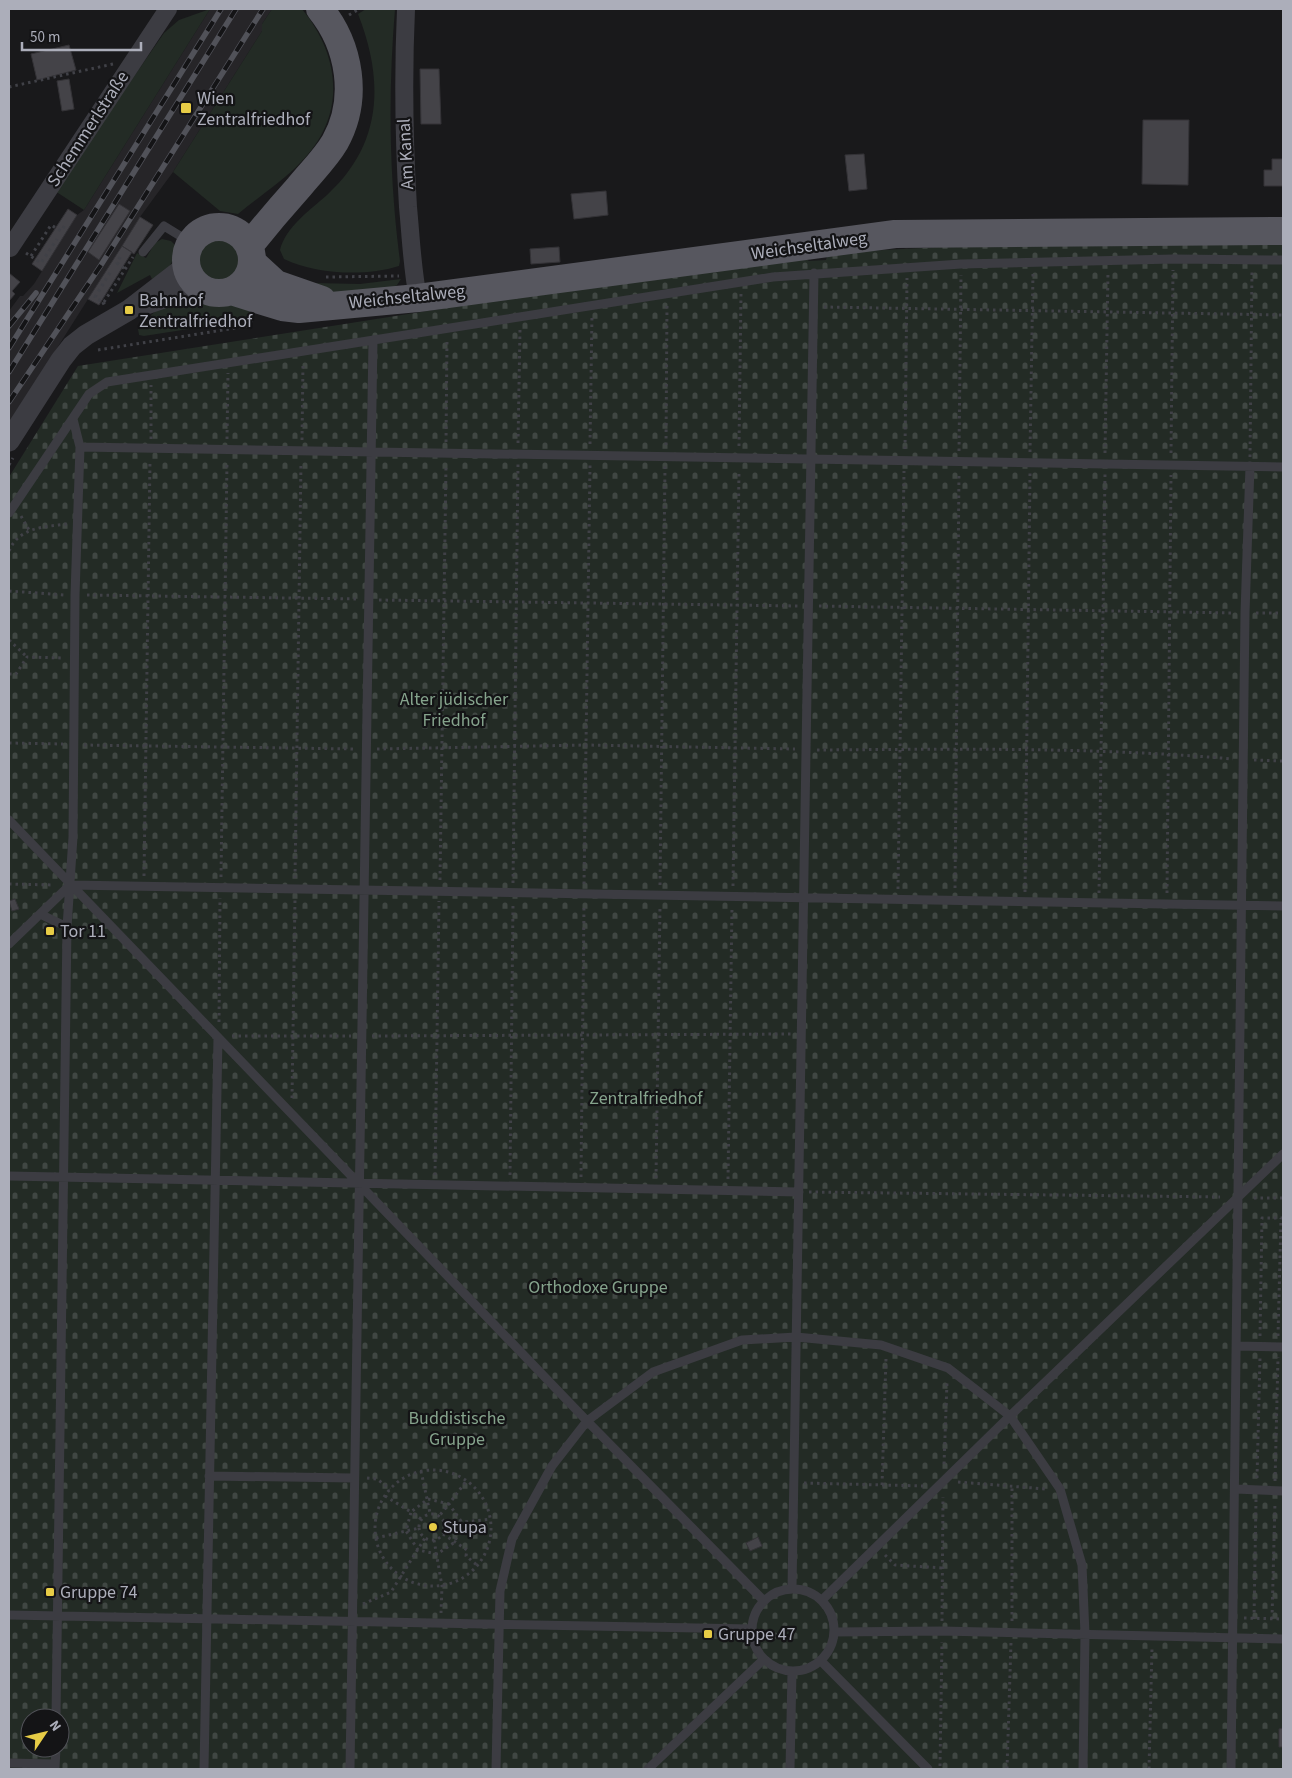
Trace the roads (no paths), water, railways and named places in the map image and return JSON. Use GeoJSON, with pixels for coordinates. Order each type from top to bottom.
{"type":"FeatureCollection","features":[{"type":"Feature","properties":{"kind":"main road"},"geometry":{"type":"LineString","coordinates":[[231,291],[246,280],[244,246],[325,158],[343,123],[348,101],[346,59],[339,39],[320,9]]}},
{"type":"Feature","properties":{"kind":"main road"},"geometry":{"type":"LineString","coordinates":[[192,264],[204,230],[213,227],[244,246]]}},
{"type":"Feature","properties":{"kind":"main road","name":"Weichseltalweg"},"geometry":{"type":"LineString","coordinates":[[192,264],[208,291],[220,293],[231,291],[264,302],[299,309],[337,305],[415,287],[895,234],[1283,231]]}},
{"type":"Feature","properties":{"kind":"main road","name":"Weichseltalweg"},"geometry":{"type":"LineString","coordinates":[[244,246],[276,284],[337,305]]}},
{"type":"Feature","properties":{"kind":"street","name":"Schemmerlstraße"},"geometry":{"type":"LineString","coordinates":[[9,248],[168,9]]}},
{"type":"Feature","properties":{"kind":"street","name":"Am Kanal"},"geometry":{"type":"LineString","coordinates":[[406,9],[402,76],[405,164],[415,287]]}},
{"type":"Feature","properties":{"kind":"street"},"geometry":{"type":"LineString","coordinates":[[9,441],[55,368],[72,346],[86,335],[129,310],[192,264]]}},
{"type":"Feature","properties":{"kind":"lane"},"geometry":{"type":"LineString","coordinates":[[143,252],[164,226],[192,264]]}},
{"type":"Feature","properties":{"kind":"lane"},"geometry":{"type":"LineString","coordinates":[[9,513],[89,394],[107,382],[520,318],[668,293],[814,273],[961,264],[1032,262],[1173,259],[1283,260]]}},
{"type":"Feature","properties":{"kind":"lane"},"geometry":{"type":"LineString","coordinates":[[792,1589],[814,273]]}},
{"type":"Feature","properties":{"kind":"lane"},"geometry":{"type":"LineString","coordinates":[[350,1769],[373,340]]}},
{"type":"Feature","properties":{"kind":"lane"},"geometry":{"type":"LineString","coordinates":[[56,1708],[68,927],[80,447],[72,419]]}},
{"type":"Feature","properties":{"kind":"lane"},"geometry":{"type":"LineString","coordinates":[[80,447],[1283,467]]}},
{"type":"Feature","properties":{"kind":"lane"},"geometry":{"type":"LineString","coordinates":[[1231,1769],[1246,613],[1250,466]]}},
{"type":"Feature","properties":{"kind":"lane"},"geometry":{"type":"LineString","coordinates":[[9,820],[587,1421],[764,1601]]}},
{"type":"Feature","properties":{"kind":"lane"},"geometry":{"type":"LineString","coordinates":[[9,944],[70,884],[295,890],[513,892],[1283,906]]}},
{"type":"Feature","properties":{"kind":"lane"},"geometry":{"type":"LineString","coordinates":[[40,914],[68,927]]}},
{"type":"Feature","properties":{"kind":"lane"},"geometry":{"type":"LineString","coordinates":[[204,1769],[218,1036]]}},
{"type":"Feature","properties":{"kind":"lane"},"geometry":{"type":"LineString","coordinates":[[822,1600],[1010,1416],[1283,1154]]}},
{"type":"Feature","properties":{"kind":"lane"},"geometry":{"type":"LineString","coordinates":[[9,1176],[799,1192]]}},
{"type":"Feature","properties":{"kind":"lane"},"geometry":{"type":"LineString","coordinates":[[496,1769],[500,1591],[512,1539],[552,1466],[587,1421],[653,1372],[742,1340],[796,1337],[886,1347],[948,1368],[1010,1416],[1060,1489],[1082,1565],[1084,1634],[1083,1769]]}},
{"type":"Feature","properties":{"kind":"lane"},"geometry":{"type":"LineString","coordinates":[[1237,1346],[1281,1347]]}},
{"type":"Feature","properties":{"kind":"lane"},"geometry":{"type":"LineString","coordinates":[[209,1476],[354,1478]]}},
{"type":"Feature","properties":{"kind":"lane"},"geometry":{"type":"LineString","coordinates":[[1235,1489],[1279,1491]]}},
{"type":"Feature","properties":{"kind":"lane"},"geometry":{"type":"LineString","coordinates":[[792,1589],[808,1592],[822,1600],[832,1615],[835,1632],[830,1648],[822,1660],[808,1669],[792,1672],[782,1670],[764,1659],[755,1645],[752,1629],[755,1614],[764,1601],[777,1592],[792,1589]]}},
{"type":"Feature","properties":{"kind":"lane"},"geometry":{"type":"LineString","coordinates":[[9,1614],[752,1629]]}},
{"type":"Feature","properties":{"kind":"lane"},"geometry":{"type":"LineString","coordinates":[[835,1632],[1084,1634],[1283,1639]]}},
{"type":"Feature","properties":{"kind":"lane"},"geometry":{"type":"LineString","coordinates":[[648,1769],[764,1659]]}},
{"type":"Feature","properties":{"kind":"lane"},"geometry":{"type":"LineString","coordinates":[[822,1660],[928,1769]]}},
{"type":"Feature","properties":{"kind":"lane"},"geometry":{"type":"LineString","coordinates":[[790,1769],[792,1672]]}},
{"type":"Feature","properties":{"kind":"lane"},"geometry":{"type":"LineString","coordinates":[[9,1763],[55,1767]]}},
{"type":"Feature","properties":{"kind":"railway"},"geometry":{"type":"LineString","coordinates":[[9,348],[221,9]]}},
{"type":"Feature","properties":{"kind":"railway"},"geometry":{"type":"LineString","coordinates":[[9,372],[236,9]]}},
{"type":"Feature","properties":{"kind":"railway"},"geometry":{"type":"LineString","coordinates":[[9,402],[101,265],[263,9]]}},
{"type":"Feature","properties":{"kind":"railway"},"geometry":{"type":"LineString","coordinates":[[9,326],[36,293]]}},
{"type":"Feature","properties":{"kind":"place","name":"Wien Zentralfriedhof"},"geometry":{"type":"Point","coordinates":[186,108]}},
{"type":"Feature","properties":{"kind":"place","name":"Bahnhof Zentralfriedhof"},"geometry":{"type":"Point","coordinates":[129,310]}},
{"type":"Feature","properties":{"kind":"place","name":"Tor 11"},"geometry":{"type":"Point","coordinates":[50,931]}},
{"type":"Feature","properties":{"kind":"place","name":"Stupa"},"geometry":{"type":"Point","coordinates":[433,1527]}},
{"type":"Feature","properties":{"kind":"place","name":"Gruppe 74"},"geometry":{"type":"Point","coordinates":[50,1592]}},
{"type":"Feature","properties":{"kind":"place","name":"Gruppe 47"},"geometry":{"type":"Point","coordinates":[708,1634]}},
{"type":"Feature","properties":{"kind":"park label","name":"Alter jüdischer Friedhof"},"geometry":{"type":"Point","coordinates":[454,710]}},
{"type":"Feature","properties":{"kind":"park label","name":"Zentralfriedhof"},"geometry":{"type":"Point","coordinates":[646,1098]}},
{"type":"Feature","properties":{"kind":"park label","name":"Orthodoxe Gruppe"},"geometry":{"type":"Point","coordinates":[598,1287]}},
{"type":"Feature","properties":{"kind":"park label","name":"Buddistische Gruppe"},"geometry":{"type":"Point","coordinates":[457,1428]}}]}
